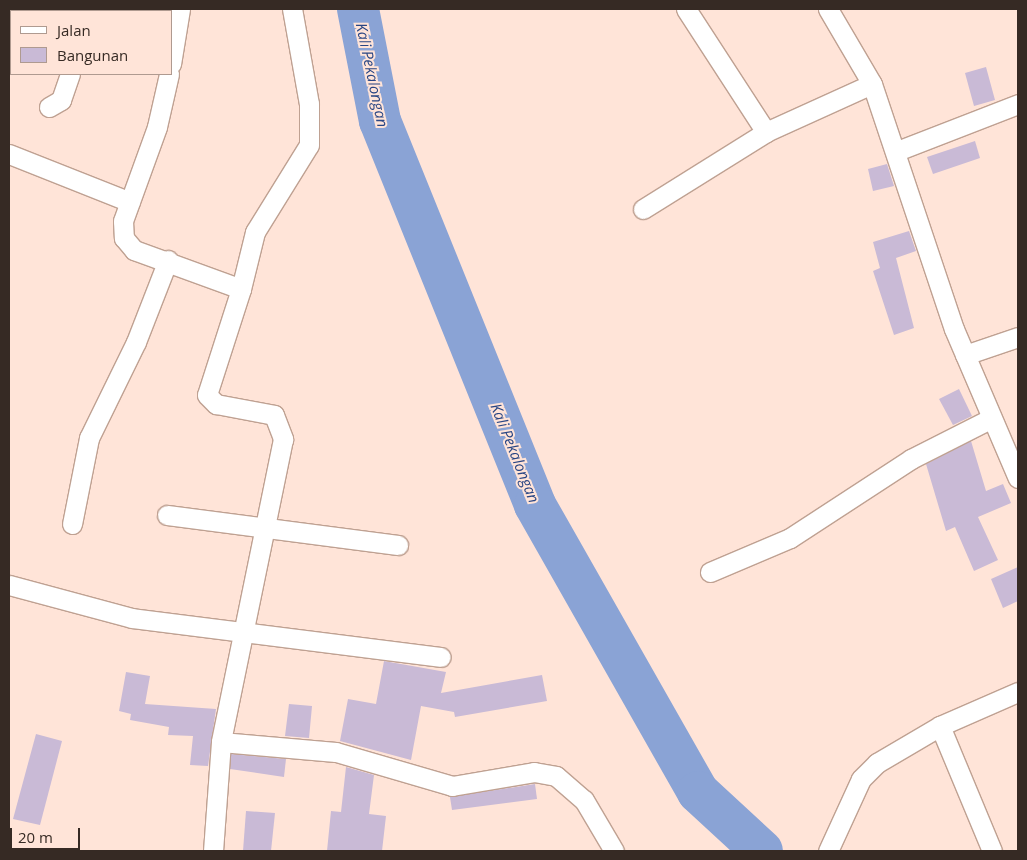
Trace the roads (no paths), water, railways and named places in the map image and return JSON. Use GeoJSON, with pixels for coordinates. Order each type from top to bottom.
{"type":"FeatureCollection","features":[{"type":"Feature","properties":{"kind":"street"},"geometry":{"type":"LineString","coordinates":[[172,58],[180,9]]}},
{"type":"Feature","properties":{"kind":"street"},"geometry":{"type":"LineString","coordinates":[[213,851],[222,742],[242,632],[266,528],[283,439],[281,426],[274,415],[260,410],[216,404],[206,389],[241,289],[255,232],[308,145],[309,104],[292,9]]}},
{"type":"Feature","properties":{"kind":"street"},"geometry":{"type":"LineString","coordinates":[[686,9],[766,132]]}},
{"type":"Feature","properties":{"kind":"street"},"geometry":{"type":"LineString","coordinates":[[834,11],[872,84],[897,151],[917,224],[965,355],[990,419],[1018,478]]}},
{"type":"Feature","properties":{"kind":"street"},"geometry":{"type":"LineString","coordinates":[[49,107],[61,100],[70,75]]}},
{"type":"Feature","properties":{"kind":"street"},"geometry":{"type":"LineString","coordinates":[[169,75],[157,127],[121,230],[127,245],[241,289]]}},
{"type":"Feature","properties":{"kind":"street"},"geometry":{"type":"LineString","coordinates":[[643,209],[766,132],[872,84]]}},
{"type":"Feature","properties":{"kind":"street"},"geometry":{"type":"LineString","coordinates":[[897,151],[1018,104]]}},
{"type":"Feature","properties":{"kind":"street"},"geometry":{"type":"LineString","coordinates":[[9,154],[130,202]]}},
{"type":"Feature","properties":{"kind":"street"},"geometry":{"type":"LineString","coordinates":[[72,524],[88,438],[136,342],[168,260]]}},
{"type":"Feature","properties":{"kind":"street"},"geometry":{"type":"LineString","coordinates":[[965,355],[1018,337]]}},
{"type":"Feature","properties":{"kind":"street"},"geometry":{"type":"LineString","coordinates":[[710,572],[790,538],[911,459],[990,419]]}},
{"type":"Feature","properties":{"kind":"street"},"geometry":{"type":"LineString","coordinates":[[167,515],[398,545]]}},
{"type":"Feature","properties":{"kind":"street"},"geometry":{"type":"LineString","coordinates":[[9,585],[132,618],[441,657]]}},
{"type":"Feature","properties":{"kind":"street"},"geometry":{"type":"LineString","coordinates":[[828,851],[860,779],[895,750],[940,726],[1018,692]]}},
{"type":"Feature","properties":{"kind":"street"},"geometry":{"type":"LineString","coordinates":[[940,726],[992,851]]}},
{"type":"Feature","properties":{"kind":"street"},"geometry":{"type":"LineString","coordinates":[[222,742],[336,752],[452,786],[534,772],[556,776],[584,800],[614,851]]}},
{"type":"Feature","properties":{"kind":"waterway","name":"Kali Pekalongan"},"geometry":{"type":"LineString","coordinates":[[358,9],[380,121],[535,505],[698,792],[762,851]]}}]}
